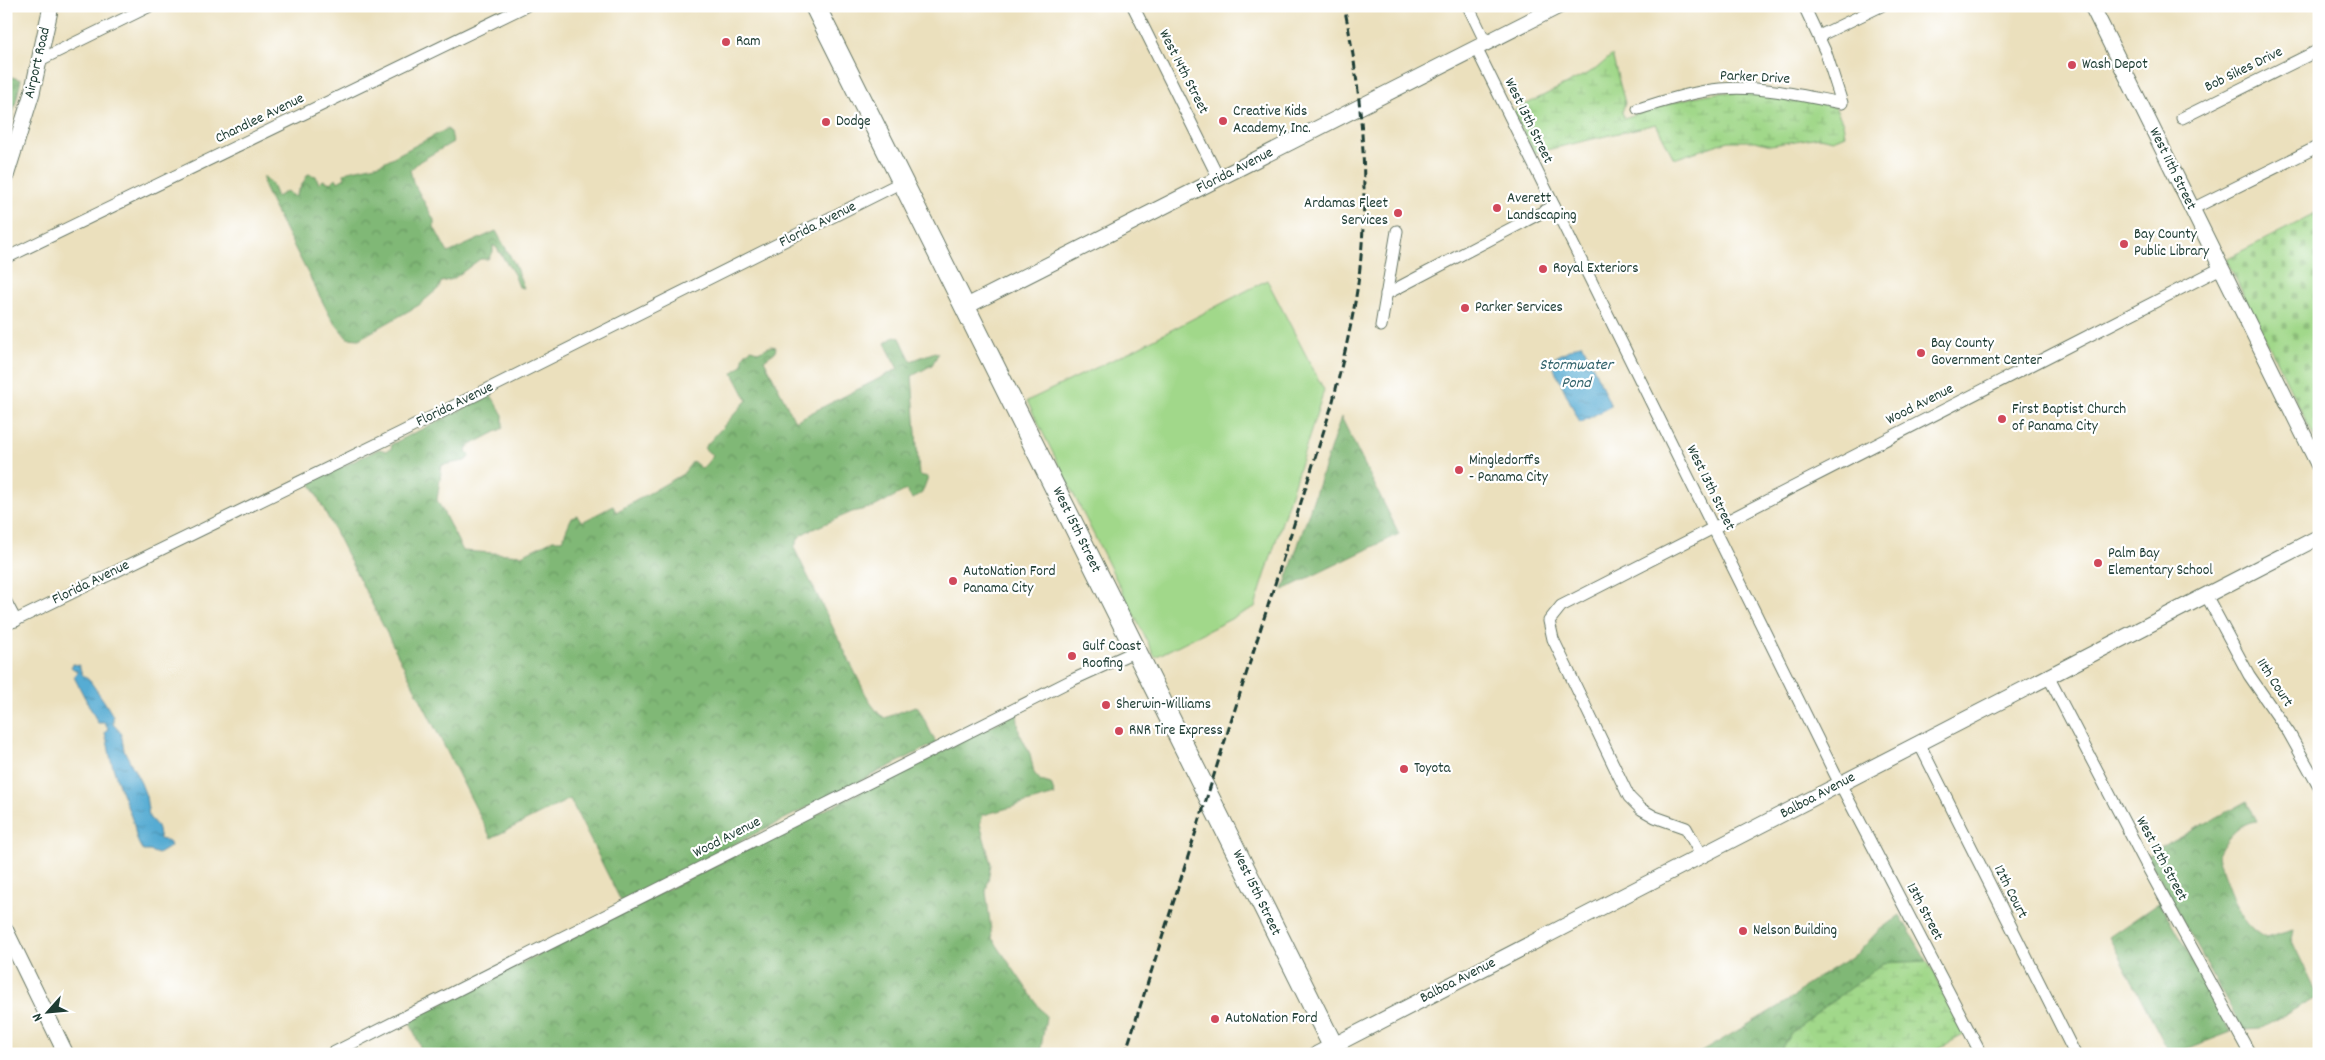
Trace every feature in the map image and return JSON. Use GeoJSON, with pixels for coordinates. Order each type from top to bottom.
{"type":"FeatureCollection","features":[{"type":"Feature","properties":{"kind":"highway","name":"West 15th Street"},"geometry":{"type":"LineString","coordinates":[[815,6],[1136,651],[1329,1051]]}},
{"type":"Feature","properties":{"kind":"street","name":"Airport Road"},"geometry":{"type":"LineString","coordinates":[[6,176],[18,144],[40,60],[51,6]]}},
{"type":"Feature","properties":{"kind":"street"},"geometry":{"type":"LineString","coordinates":[[40,60],[150,6]]}},
{"type":"Feature","properties":{"kind":"street","name":"Chandlee Avenue"},"geometry":{"type":"LineString","coordinates":[[6,258],[526,6]]}},
{"type":"Feature","properties":{"kind":"street","name":"West 14th Street"},"geometry":{"type":"LineString","coordinates":[[1133,6],[1219,179]]}},
{"type":"Feature","properties":{"kind":"street","name":"West 13th Street"},"geometry":{"type":"LineString","coordinates":[[1468,6],[1481,46],[1554,206],[1840,783]]}},
{"type":"Feature","properties":{"kind":"street","name":"Florida Avenue"},"geometry":{"type":"LineString","coordinates":[[965,307],[1559,6]]}},
{"type":"Feature","properties":{"kind":"street"},"geometry":{"type":"LineString","coordinates":[[1804,6],[1819,36],[1881,6]]}},
{"type":"Feature","properties":{"kind":"street","name":"West 11th Street"},"geometry":{"type":"LineString","coordinates":[[2092,6],[2319,466]]}},
{"type":"Feature","properties":{"kind":"street","name":"Parker Drive"},"geometry":{"type":"LineString","coordinates":[[1638,109],[1702,92],[1730,88],[1778,92],[1842,103],[1819,36]]}},
{"type":"Feature","properties":{"kind":"street","name":"Bob Sikes Drive"},"geometry":{"type":"LineString","coordinates":[[2182,118],[2319,50]]}},
{"type":"Feature","properties":{"kind":"street"},"geometry":{"type":"LineString","coordinates":[[2192,209],[2319,146]]}},
{"type":"Feature","properties":{"kind":"street","name":"Florida Avenue"},"geometry":{"type":"LineString","coordinates":[[11,623],[392,437],[902,182]]}},
{"type":"Feature","properties":{"kind":"street"},"geometry":{"type":"LineString","coordinates":[[1386,294],[1554,206]]}},
{"type":"Feature","properties":{"kind":"street"},"geometry":{"type":"LineString","coordinates":[[1381,326],[1398,232]]}},
{"type":"Feature","properties":{"kind":"street","name":"Wood Avenue"},"geometry":{"type":"LineString","coordinates":[[1702,856],[1686,828],[1655,817],[1641,809],[1629,797],[1553,639],[1549,621],[1561,606],[2221,268]]}},
{"type":"Feature","properties":{"kind":"street","name":"Balboa Avenue"},"geometry":{"type":"LineString","coordinates":[[1329,1051],[1840,783],[2319,537]]}},
{"type":"Feature","properties":{"kind":"street","name":"11th Court"},"geometry":{"type":"LineString","coordinates":[[2206,594],[2249,675],[2289,733],[2319,787]]}},
{"type":"Feature","properties":{"kind":"street"},"geometry":{"type":"LineString","coordinates":[[6,602],[11,623]]}},
{"type":"Feature","properties":{"kind":"street","name":"Wood Avenue"},"geometry":{"type":"LineString","coordinates":[[331,1054],[1072,680],[1136,651]]}},
{"type":"Feature","properties":{"kind":"street","name":"West 12th Street"},"geometry":{"type":"LineString","coordinates":[[2048,676],[2148,868],[2250,1054]]}},
{"type":"Feature","properties":{"kind":"street","name":"12th Court"},"geometry":{"type":"LineString","coordinates":[[1919,743],[2075,1054]]}},
{"type":"Feature","properties":{"kind":"street","name":"13th Street"},"geometry":{"type":"LineString","coordinates":[[1840,783],[1981,1054]]}},
{"type":"Feature","properties":{"kind":"street"},"geometry":{"type":"LineString","coordinates":[[6,931],[66,1054]]}},
{"type":"Feature","properties":{"kind":"green space"},"geometry":{"type":"Polygon","coordinates":[[[1612,55],[1625,103],[1622,112],[1624,118],[1698,96],[1725,92],[1756,93],[1788,97],[1835,107],[1843,123],[1845,135],[1833,140],[1819,137],[1771,145],[1755,141],[1728,141],[1674,159],[1656,124],[1534,153],[1513,111],[1596,69],[1612,55]]]}},
{"type":"Feature","properties":{"kind":"green space"},"geometry":{"type":"Polygon","coordinates":[[[6,75],[21,80],[6,144],[6,75]]]}},
{"type":"Feature","properties":{"kind":"green space"},"geometry":{"type":"Polygon","coordinates":[[[447,129],[451,132],[453,142],[420,161],[410,170],[413,182],[434,220],[434,227],[448,253],[496,231],[514,263],[524,288],[519,287],[514,274],[493,245],[493,252],[488,259],[480,259],[453,279],[441,282],[439,288],[419,305],[359,339],[347,338],[331,318],[272,204],[264,187],[263,177],[272,185],[277,197],[287,191],[295,197],[308,174],[316,176],[319,184],[323,180],[331,183],[336,178],[338,182],[345,178],[344,174],[348,171],[380,164],[447,129]]]}},
{"type":"Feature","properties":{"kind":"green space"},"geometry":{"type":"Polygon","coordinates":[[[2319,212],[2319,447],[2226,259],[2319,212]]]}},
{"type":"Feature","properties":{"kind":"green space"},"geometry":{"type":"Polygon","coordinates":[[[1267,280],[1324,390],[1255,607],[1155,657],[1027,401],[1135,349],[1267,280]]]}},
{"type":"Feature","properties":{"kind":"green space"},"geometry":{"type":"Polygon","coordinates":[[[895,336],[900,338],[911,361],[935,352],[938,354],[932,365],[912,376],[919,475],[928,477],[922,493],[912,499],[906,490],[874,507],[852,512],[806,532],[799,537],[794,548],[869,701],[879,714],[885,718],[915,706],[918,707],[936,743],[621,901],[570,799],[491,838],[310,482],[379,449],[386,451],[391,449],[392,444],[491,395],[503,415],[503,428],[467,447],[466,451],[471,456],[465,461],[442,465],[437,500],[463,551],[522,555],[553,540],[562,540],[571,519],[577,515],[582,522],[613,506],[616,512],[683,474],[693,461],[702,469],[713,456],[704,448],[747,400],[733,373],[743,364],[746,353],[750,350],[758,352],[771,346],[776,347],[775,352],[764,360],[795,421],[898,369],[885,343],[895,336]]]}},
{"type":"Feature","properties":{"kind":"green space"},"geometry":{"type":"Polygon","coordinates":[[[1341,417],[1399,534],[1283,590],[1341,417]]]}},
{"type":"Feature","properties":{"kind":"green space"},"geometry":{"type":"Polygon","coordinates":[[[1017,713],[1019,732],[1030,754],[1034,773],[1041,781],[1051,784],[1055,795],[983,815],[980,824],[991,864],[986,892],[992,938],[1046,1017],[1040,1054],[423,1054],[409,1020],[1017,713]]]}},
{"type":"Feature","properties":{"kind":"green space"},"geometry":{"type":"Polygon","coordinates":[[[2247,801],[2257,821],[2244,825],[2233,833],[2220,851],[2217,857],[2225,880],[2241,914],[2256,932],[2266,938],[2293,930],[2291,939],[2318,996],[2260,1029],[2243,1030],[2147,855],[2247,801]]]}},
{"type":"Feature","properties":{"kind":"green space"},"geometry":{"type":"Polygon","coordinates":[[[2160,902],[2231,1032],[2173,1054],[2170,1054],[2109,937],[2160,902]]]}},
{"type":"Feature","properties":{"kind":"green space"},"geometry":{"type":"Polygon","coordinates":[[[1900,915],[1927,961],[1883,963],[1791,1033],[1778,1054],[1698,1054],[1791,999],[1807,984],[1858,953],[1878,931],[1900,915]]]}},
{"type":"Feature","properties":{"kind":"green space"},"geometry":{"type":"Polygon","coordinates":[[[1927,961],[1967,1033],[1928,1054],[1778,1054],[1791,1033],[1883,963],[1927,961]]]}},
{"type":"Feature","properties":{"kind":"water","name":"Stormwater Pond"},"geometry":{"type":"Polygon","coordinates":[[[1582,343],[1611,406],[1580,423],[1550,360],[1582,343]]]}},
{"type":"Feature","properties":{"kind":"water"},"geometry":{"type":"Polygon","coordinates":[[[73,664],[79,665],[82,674],[90,681],[104,701],[113,716],[113,724],[121,733],[124,750],[146,796],[149,817],[157,826],[160,839],[169,841],[171,846],[158,854],[143,851],[136,838],[133,823],[112,763],[105,733],[108,728],[105,723],[98,723],[74,677],[78,672],[71,667],[73,664]]]}},
{"type":"Feature","properties":{"kind":"railway"},"geometry":{"type":"LineString","coordinates":[[1125,1054],[1332,405],[1348,337],[1360,267],[1363,234],[1364,169],[1359,103],[1344,6]]}},
{"type":"Feature","properties":{"kind":"place","name":"Ram"},"geometry":{"type":"Point","coordinates":[726,42]}},
{"type":"Feature","properties":{"kind":"place","name":"Wash Depot"},"geometry":{"type":"Point","coordinates":[2072,65]}},
{"type":"Feature","properties":{"kind":"place","name":"Creative Kids Academy, Inc."},"geometry":{"type":"Point","coordinates":[1223,121]}},
{"type":"Feature","properties":{"kind":"place","name":"Dodge"},"geometry":{"type":"Point","coordinates":[826,122]}},
{"type":"Feature","properties":{"kind":"place","name":"Averett Landscaping"},"geometry":{"type":"Point","coordinates":[1497,208]}},
{"type":"Feature","properties":{"kind":"place","name":"Ardamas Fleet Services"},"geometry":{"type":"Point","coordinates":[1398,213]}},
{"type":"Feature","properties":{"kind":"place","name":"Bay County Public Library"},"geometry":{"type":"Point","coordinates":[2124,244]}},
{"type":"Feature","properties":{"kind":"place","name":"Royal Exteriors"},"geometry":{"type":"Point","coordinates":[1543,269]}},
{"type":"Feature","properties":{"kind":"place","name":"Parker Services"},"geometry":{"type":"Point","coordinates":[1465,308]}},
{"type":"Feature","properties":{"kind":"place","name":"Bay County Government Center"},"geometry":{"type":"Point","coordinates":[1921,353]}},
{"type":"Feature","properties":{"kind":"place","name":"First Baptist Church of Panama City"},"geometry":{"type":"Point","coordinates":[2002,419]}},
{"type":"Feature","properties":{"kind":"place","name":"Mingledorffs - Panama City"},"geometry":{"type":"Point","coordinates":[1459,470]}},
{"type":"Feature","properties":{"kind":"place","name":"Palm Bay Elementary School"},"geometry":{"type":"Point","coordinates":[2098,563]}},
{"type":"Feature","properties":{"kind":"place","name":"AutoNation Ford Panama City"},"geometry":{"type":"Point","coordinates":[953,581]}},
{"type":"Feature","properties":{"kind":"place","name":"Gulf Coast Roofing"},"geometry":{"type":"Point","coordinates":[1072,656]}},
{"type":"Feature","properties":{"kind":"place","name":"Sherwin-Williams"},"geometry":{"type":"Point","coordinates":[1106,705]}},
{"type":"Feature","properties":{"kind":"place","name":"RNR Tire Express"},"geometry":{"type":"Point","coordinates":[1119,731]}},
{"type":"Feature","properties":{"kind":"place","name":"Toyota"},"geometry":{"type":"Point","coordinates":[1404,769]}},
{"type":"Feature","properties":{"kind":"place","name":"Nelson Building"},"geometry":{"type":"Point","coordinates":[1743,931]}},
{"type":"Feature","properties":{"kind":"place","name":"AutoNation Ford"},"geometry":{"type":"Point","coordinates":[1215,1019]}}]}
